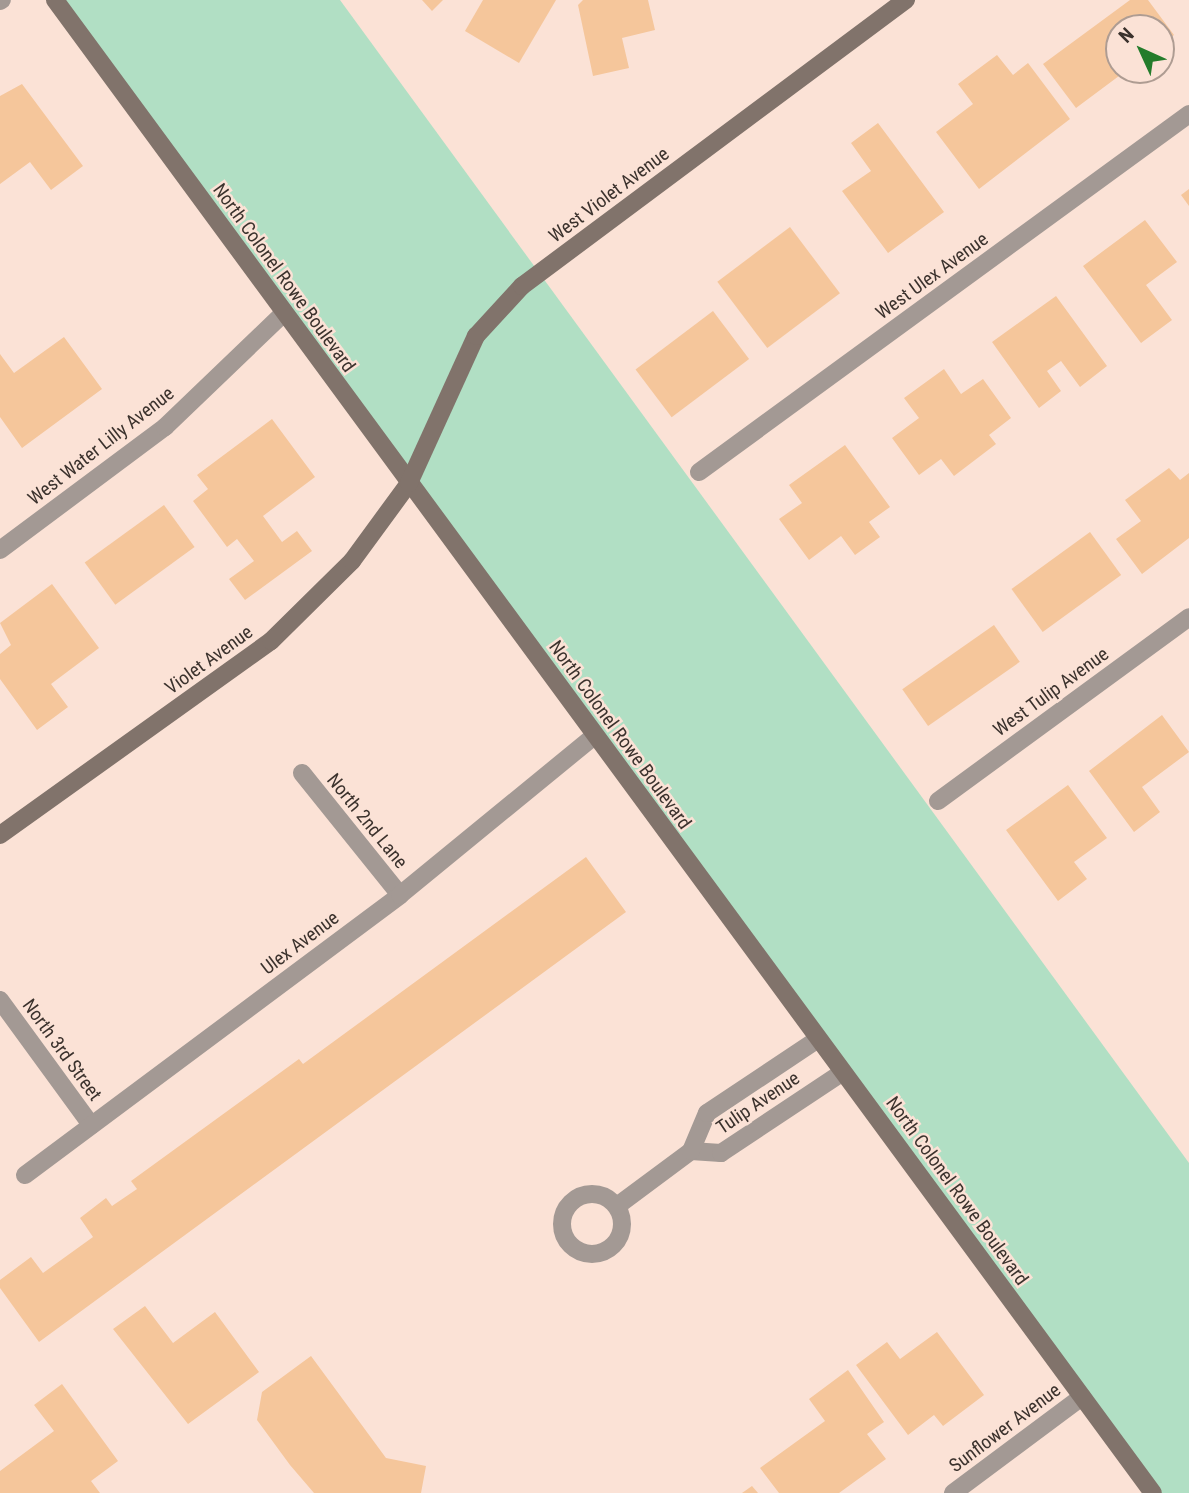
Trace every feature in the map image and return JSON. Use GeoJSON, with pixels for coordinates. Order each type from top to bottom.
{"type":"FeatureCollection","features":[{"type":"Feature","properties":{"kind":"main road","name":"North Colonel Rowe Boulevard"},"geometry":{"type":"LineString","coordinates":[[55,0],[1153,1493]]}},
{"type":"Feature","properties":{"kind":"main road","name":"West Violet Avenue"},"geometry":{"type":"LineString","coordinates":[[409,484],[476,336],[522,286],[905,0]]}},
{"type":"Feature","properties":{"kind":"main road","name":"Violet Avenue"},"geometry":{"type":"LineString","coordinates":[[0,835],[271,641],[352,561],[409,484]]}},
{"type":"Feature","properties":{"kind":"street","name":"West Ulex Avenue"},"geometry":{"type":"LineString","coordinates":[[699,471],[1189,114]]}},
{"type":"Feature","properties":{"kind":"street","name":"West Water Lilly Avenue"},"geometry":{"type":"LineString","coordinates":[[0,550],[165,427],[284,313]]}},
{"type":"Feature","properties":{"kind":"street","name":"West Tulip Avenue"},"geometry":{"type":"LineString","coordinates":[[938,801],[1189,617]]}},
{"type":"Feature","properties":{"kind":"street","name":"Ulex Avenue"},"geometry":{"type":"LineString","coordinates":[[25,1175],[400,895],[594,736]]}},
{"type":"Feature","properties":{"kind":"street","name":"North 2nd Lane"},"geometry":{"type":"LineString","coordinates":[[302,773],[400,895]]}},
{"type":"Feature","properties":{"kind":"street","name":"North 3rd Street"},"geometry":{"type":"LineString","coordinates":[[0,1000],[91,1125]]}},
{"type":"Feature","properties":{"kind":"street","name":"Tulip Avenue"},"geometry":{"type":"LineString","coordinates":[[818,1039],[707,1113],[691,1151],[721,1153],[843,1072]]}},
{"type":"Feature","properties":{"kind":"street"},"geometry":{"type":"LineString","coordinates":[[617,1206],[691,1151]]}},
{"type":"Feature","properties":{"kind":"street","name":"Sunflower Avenue"},"geometry":{"type":"LineString","coordinates":[[953,1493],[1082,1397]]}},
{"type":"Feature","properties":{"kind":"green space"},"geometry":{"type":"Polygon","coordinates":[[[65,0],[340,0],[1189,1163],[1189,1493],[1156,1493],[65,0]]]}},
{"type":"Feature","properties":{"kind":"building"},"geometry":{"type":"Polygon","coordinates":[[[422,0],[443,0],[432,11],[422,0]]]}},
{"type":"Feature","properties":{"kind":"building"},"geometry":{"type":"Polygon","coordinates":[[[483,0],[556,0],[519,63],[465,31],[483,0]]]}},
{"type":"Feature","properties":{"kind":"building"},"geometry":{"type":"Polygon","coordinates":[[[583,0],[648,0],[655,30],[622,38],[629,68],[593,76],[578,5],[583,0]]]}},
{"type":"Feature","properties":{"kind":"building"},"geometry":{"type":"Polygon","coordinates":[[[1130,0],[1148,0],[1158,14],[1111,14],[1130,0]]]}},
{"type":"Feature","properties":{"kind":"building"},"geometry":{"type":"Polygon","coordinates":[[[1105,18],[1105,84],[1108,84],[1076,108],[1043,64],[1105,18]]]}},
{"type":"Feature","properties":{"kind":"building"},"geometry":{"type":"Polygon","coordinates":[[[997,55],[1013,75],[1028,63],[1070,119],[979,189],[936,132],[973,104],[958,84],[997,55]]]}},
{"type":"Feature","properties":{"kind":"building"},"geometry":{"type":"Polygon","coordinates":[[[22,84],[83,166],[51,190],[30,162],[0,184],[0,96],[22,84]]]}},
{"type":"Feature","properties":{"kind":"building"},"geometry":{"type":"Polygon","coordinates":[[[878,123],[944,212],[888,253],[842,191],[871,171],[851,143],[878,123]]]}},
{"type":"Feature","properties":{"kind":"building"},"geometry":{"type":"Polygon","coordinates":[[[1189,189],[1189,206],[1181,195],[1189,189]]]}},
{"type":"Feature","properties":{"kind":"building"},"geometry":{"type":"Polygon","coordinates":[[[1145,220],[1177,262],[1146,285],[1172,320],[1141,343],[1083,266],[1145,220]]]}},
{"type":"Feature","properties":{"kind":"building"},"geometry":{"type":"Polygon","coordinates":[[[790,227],[840,293],[767,348],[717,282],[790,227]]]}},
{"type":"Feature","properties":{"kind":"building"},"geometry":{"type":"Polygon","coordinates":[[[1056,296],[1107,366],[1080,387],[1061,361],[1047,371],[1061,391],[1039,408],[992,342],[1056,296]]]}},
{"type":"Feature","properties":{"kind":"building"},"geometry":{"type":"Polygon","coordinates":[[[713,311],[749,359],[672,417],[636,369],[713,311]]]}},
{"type":"Feature","properties":{"kind":"building"},"geometry":{"type":"Polygon","coordinates":[[[64,337],[102,389],[22,448],[0,417],[0,354],[14,373],[64,337]]]}},
{"type":"Feature","properties":{"kind":"building"},"geometry":{"type":"Polygon","coordinates":[[[944,369],[961,394],[983,379],[1011,418],[989,435],[996,444],[954,476],[941,459],[919,475],[892,438],[919,418],[904,398],[944,369]]]}},
{"type":"Feature","properties":{"kind":"building"},"geometry":{"type":"Polygon","coordinates":[[[272,419],[315,477],[263,516],[282,542],[297,531],[312,551],[245,600],[229,579],[254,561],[237,539],[227,547],[193,501],[208,489],[197,475],[272,419]]]}},
{"type":"Feature","properties":{"kind":"building"},"geometry":{"type":"Polygon","coordinates":[[[845,445],[890,507],[869,522],[880,537],[855,555],[841,536],[809,560],[779,519],[802,503],[789,485],[845,445]]]}},
{"type":"Feature","properties":{"kind":"building"},"geometry":{"type":"Polygon","coordinates":[[[1169,468],[1180,480],[1189,473],[1189,538],[1142,574],[1116,539],[1141,521],[1125,500],[1169,468]]]}},
{"type":"Feature","properties":{"kind":"building"},"geometry":{"type":"Polygon","coordinates":[[[164,505],[195,547],[115,605],[85,563],[164,505]]]}},
{"type":"Feature","properties":{"kind":"building"},"geometry":{"type":"Polygon","coordinates":[[[1090,532],[1121,575],[1043,632],[1012,589],[1090,532]]]}},
{"type":"Feature","properties":{"kind":"building"},"geometry":{"type":"Polygon","coordinates":[[[52,584],[99,648],[51,684],[68,707],[37,730],[0,679],[0,654],[11,645],[0,623],[52,584]]]}},
{"type":"Feature","properties":{"kind":"building"},"geometry":{"type":"Polygon","coordinates":[[[994,625],[1020,662],[928,726],[902,689],[994,625]]]}},
{"type":"Feature","properties":{"kind":"building"},"geometry":{"type":"Polygon","coordinates":[[[1162,715],[1189,752],[1142,787],[1160,812],[1134,832],[1089,771],[1162,715]]]}},
{"type":"Feature","properties":{"kind":"building"},"geometry":{"type":"Polygon","coordinates":[[[1068,785],[1107,838],[1074,862],[1087,879],[1058,901],[1006,830],[1068,785]]]}},
{"type":"Feature","properties":{"kind":"building"},"geometry":{"type":"Polygon","coordinates":[[[586,857],[626,912],[39,1342],[0,1288],[0,1280],[31,1257],[43,1273],[93,1237],[80,1218],[106,1198],[112,1206],[137,1189],[131,1181],[299,1059],[303,1064],[586,857]]]}},
{"type":"Feature","properties":{"kind":"building"},"geometry":{"type":"Polygon","coordinates":[[[145,1306],[173,1343],[215,1312],[259,1372],[188,1424],[113,1329],[145,1306]]]}},
{"type":"Feature","properties":{"kind":"building"},"geometry":{"type":"Polygon","coordinates":[[[937,1332],[984,1395],[943,1426],[934,1415],[908,1435],[856,1365],[887,1342],[900,1359],[937,1332]]]}},
{"type":"Feature","properties":{"kind":"building"},"geometry":{"type":"Polygon","coordinates":[[[311,1356],[386,1458],[426,1466],[421,1493],[314,1493],[290,1465],[257,1420],[262,1392],[311,1356]]]}},
{"type":"Feature","properties":{"kind":"building"},"geometry":{"type":"Polygon","coordinates":[[[848,1370],[884,1422],[867,1434],[886,1459],[839,1493],[779,1493],[760,1468],[825,1421],[809,1399],[848,1370]]]}},
{"type":"Feature","properties":{"kind":"building"},"geometry":{"type":"Polygon","coordinates":[[[62,1384],[118,1461],[91,1481],[100,1493],[0,1493],[0,1471],[54,1431],[34,1405],[62,1384]]]}},
{"type":"Feature","properties":{"kind":"building"},"geometry":{"type":"Polygon","coordinates":[[[752,1486],[758,1493],[742,1493],[752,1486]]]}}]}
